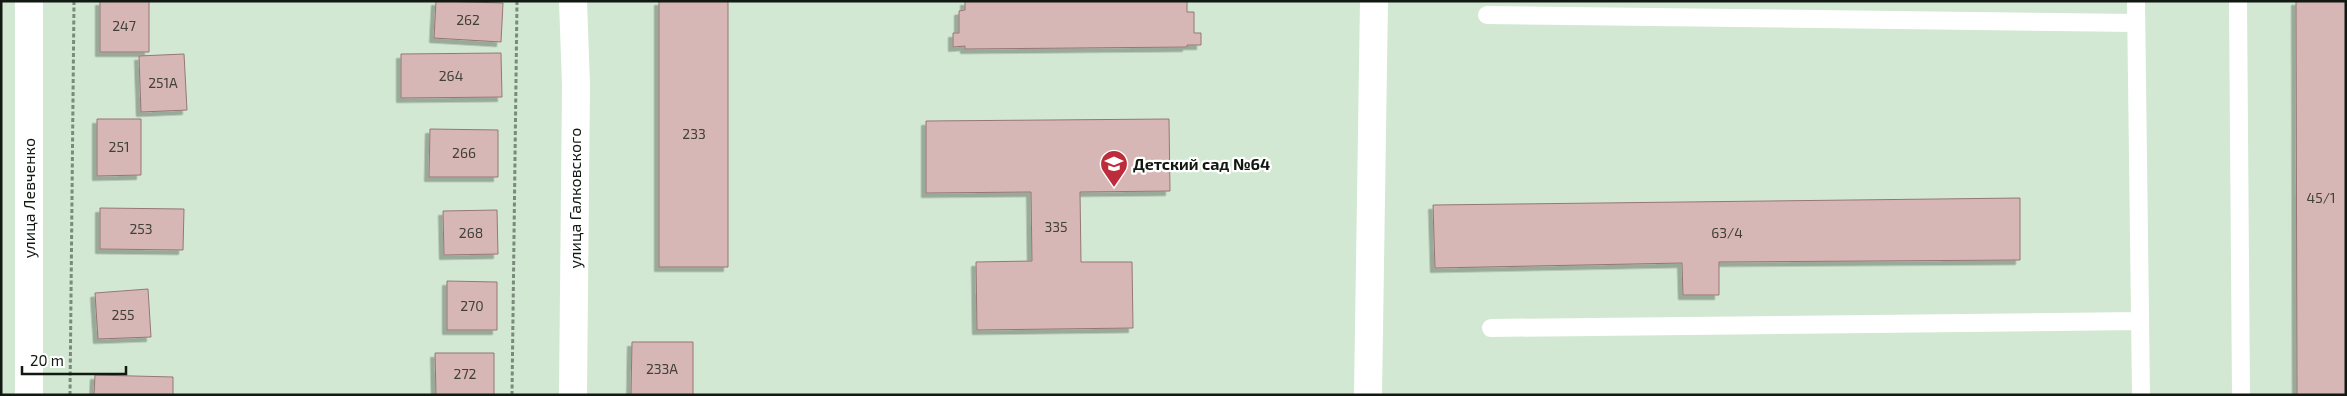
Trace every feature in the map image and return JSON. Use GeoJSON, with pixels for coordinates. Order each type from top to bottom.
{"type":"FeatureCollection","features":[{"type":"Feature","properties":{"kind":"street","name":"улица Левченко"},"geometry":{"type":"LineString","coordinates":[[29,1],[29,395]]}},
{"type":"Feature","properties":{"kind":"street","name":"улица Галковского"},"geometry":{"type":"LineString","coordinates":[[573,1],[576,85],[573,395]]}},
{"type":"Feature","properties":{"kind":"street"},"geometry":{"type":"LineString","coordinates":[[1368,395],[1374,1]]}},
{"type":"Feature","properties":{"kind":"lane"},"geometry":{"type":"LineString","coordinates":[[2136,1],[2141,395]]}},
{"type":"Feature","properties":{"kind":"lane"},"geometry":{"type":"LineString","coordinates":[[2238,1],[2242,395]]}},
{"type":"Feature","properties":{"kind":"lane"},"geometry":{"type":"LineString","coordinates":[[1487,15],[2136,23]]}},
{"type":"Feature","properties":{"kind":"lane"},"geometry":{"type":"LineString","coordinates":[[1491,328],[2140,321]]}},
{"type":"Feature","properties":{"kind":"path"},"geometry":{"type":"LineString","coordinates":[[70,395],[74,1]]}},
{"type":"Feature","properties":{"kind":"path"},"geometry":{"type":"LineString","coordinates":[[512,395],[517,1]]}},
{"type":"Feature","properties":{"kind":"building"},"geometry":{"type":"Polygon","coordinates":[[[100,1],[149,1],[149,52],[100,52],[100,1]]]}},
{"type":"Feature","properties":{"kind":"building"},"geometry":{"type":"Polygon","coordinates":[[[436,1],[503,3],[501,42],[434,38],[436,1]]]}},
{"type":"Feature","properties":{"kind":"building"},"geometry":{"type":"Polygon","coordinates":[[[659,1],[728,1],[728,267],[659,267],[659,1]]]}},
{"type":"Feature","properties":{"kind":"building"},"geometry":{"type":"Polygon","coordinates":[[[965,1],[1187,1],[1187,12],[1194,12],[1194,33],[1201,33],[1201,45],[1187,45],[1187,47],[965,49],[965,46],[953,47],[953,33],[959,33],[959,11],[965,10],[965,1]]]}},
{"type":"Feature","properties":{"kind":"building"},"geometry":{"type":"Polygon","coordinates":[[[2296,1],[2346,1],[2346,395],[2297,395],[2296,1]]]}},
{"type":"Feature","properties":{"kind":"building"},"geometry":{"type":"Polygon","coordinates":[[[501,53],[502,97],[401,98],[401,54],[501,53]]]}},
{"type":"Feature","properties":{"kind":"building"},"geometry":{"type":"Polygon","coordinates":[[[184,54],[187,110],[141,112],[139,56],[184,54]]]}},
{"type":"Feature","properties":{"kind":"building"},"geometry":{"type":"Polygon","coordinates":[[[97,119],[141,119],[141,175],[97,176],[97,119]]]}},
{"type":"Feature","properties":{"kind":"building"},"geometry":{"type":"Polygon","coordinates":[[[1169,119],[1170,191],[1080,192],[1081,262],[1132,262],[1133,328],[977,330],[976,262],[1032,261],[1031,192],[926,193],[926,121],[1169,119]]]}},
{"type":"Feature","properties":{"kind":"building"},"geometry":{"type":"Polygon","coordinates":[[[430,129],[498,130],[498,177],[429,177],[430,129]]]}},
{"type":"Feature","properties":{"kind":"building"},"geometry":{"type":"Polygon","coordinates":[[[2020,198],[2020,260],[1719,262],[1719,295],[1683,295],[1682,263],[1435,268],[1433,205],[2020,198]]]}},
{"type":"Feature","properties":{"kind":"building"},"geometry":{"type":"Polygon","coordinates":[[[100,208],[184,209],[183,250],[100,249],[100,208]]]}},
{"type":"Feature","properties":{"kind":"building"},"geometry":{"type":"Polygon","coordinates":[[[497,210],[498,254],[444,255],[443,211],[497,210]]]}},
{"type":"Feature","properties":{"kind":"building"},"geometry":{"type":"Polygon","coordinates":[[[447,281],[497,282],[497,330],[447,330],[447,281]]]}},
{"type":"Feature","properties":{"kind":"building"},"geometry":{"type":"Polygon","coordinates":[[[148,289],[151,337],[98,339],[95,293],[148,289]]]}},
{"type":"Feature","properties":{"kind":"building"},"geometry":{"type":"Polygon","coordinates":[[[632,342],[693,342],[693,395],[631,395],[632,342]]]}},
{"type":"Feature","properties":{"kind":"building"},"geometry":{"type":"Polygon","coordinates":[[[435,353],[494,353],[494,395],[436,395],[435,353]]]}},
{"type":"Feature","properties":{"kind":"building"},"geometry":{"type":"Polygon","coordinates":[[[95,375],[173,377],[173,395],[94,395],[95,375]]]}},
{"type":"Feature","properties":{"kind":"place","name":"Детский сад №64"},"geometry":{"type":"Point","coordinates":[1114,188]}}]}
